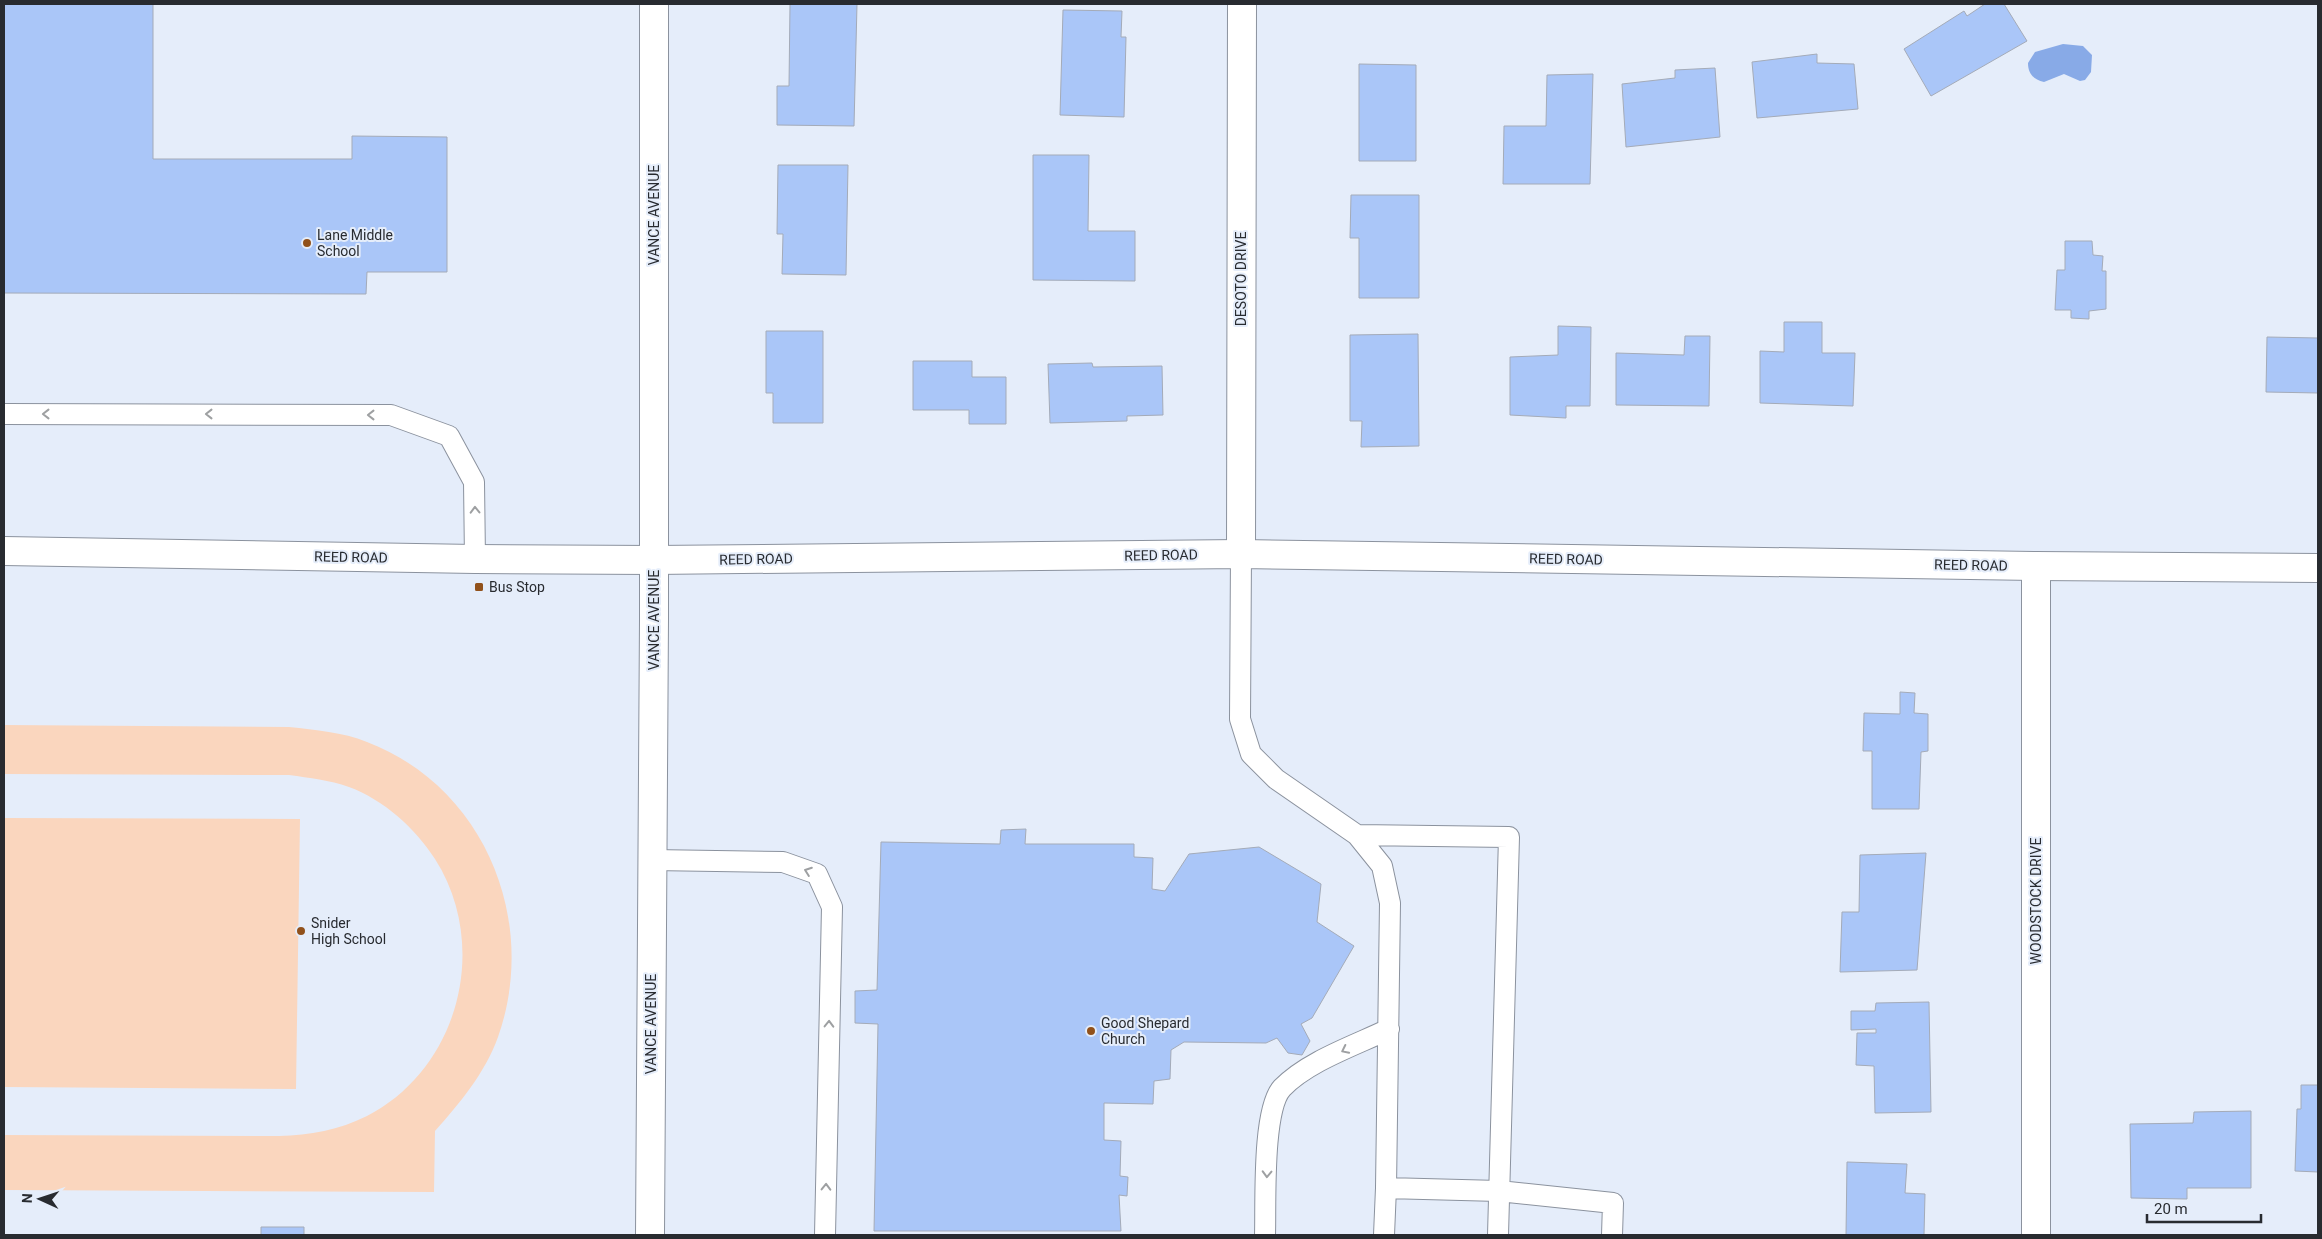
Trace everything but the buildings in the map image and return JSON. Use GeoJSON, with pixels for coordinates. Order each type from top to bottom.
{"type":"FeatureCollection","features":[{"type":"Feature","properties":{"kind":"street","name":"VANCE AVENUE"},"geometry":{"type":"LineString","coordinates":[[650,1235],[654,560],[654,4]]}},
{"type":"Feature","properties":{"kind":"street","name":"DESOTO DRIVE"},"geometry":{"type":"LineString","coordinates":[[1241,554],[1242,4]]}},
{"type":"Feature","properties":{"kind":"street","name":"REED ROAD"},"geometry":{"type":"LineString","coordinates":[[4,550],[475,559],[654,560],[1241,554],[2036,566],[2318,568]]}},
{"type":"Feature","properties":{"kind":"street","name":"WOODSTOCK DRIVE"},"geometry":{"type":"LineString","coordinates":[[2036,566],[2036,1235]]}},
{"type":"Feature","properties":{"kind":"lane"},"geometry":{"type":"LineString","coordinates":[[4,414],[392,414],[449,436],[474,482],[475,559]]}},
{"type":"Feature","properties":{"kind":"lane"},"geometry":{"type":"LineString","coordinates":[[1241,554],[1240,719],[1251,754],[1276,779],[1357,835],[1382,866],[1390,903],[1384,1235]]}},
{"type":"Feature","properties":{"kind":"lane"},"geometry":{"type":"LineString","coordinates":[[1357,835],[1509,836],[1498,1235]]}},
{"type":"Feature","properties":{"kind":"lane"},"geometry":{"type":"LineString","coordinates":[[652,860],[783,862],[817,874],[832,907],[825,1235]]}},
{"type":"Feature","properties":{"kind":"lane"},"geometry":{"type":"LineString","coordinates":[[1265,1235],[1269,1120],[1281,1090],[1306,1069],[1389,1030]]}},
{"type":"Feature","properties":{"kind":"lane"},"geometry":{"type":"LineString","coordinates":[[1386,1188],[1499,1191],[1613,1204],[1612,1235]]}},
{"type":"Feature","properties":{"kind":"shaded area"},"geometry":{"type":"Polygon","coordinates":[[[4,725],[289,727],[329,732],[367,742],[408,763],[443,791],[471,825],[492,863],[506,905],[511,948],[509,993],[493,1050],[471,1087],[435,1131],[434,1192],[4,1190],[4,1135],[279,1136],[313,1133],[335,1128],[367,1116],[399,1095],[425,1068],[444,1036],[456,1002],[462,965],[461,929],[452,893],[435,859],[418,836],[398,816],[374,799],[349,787],[319,779],[289,775],[4,774],[4,725]]]}},
{"type":"Feature","properties":{"kind":"shaded area"},"geometry":{"type":"Polygon","coordinates":[[[4,818],[300,819],[296,1089],[4,1087],[4,818]]]}},
{"type":"Feature","properties":{"kind":"water"},"geometry":{"type":"Polygon","coordinates":[[[2063,44],[2083,46],[2092,55],[2091,72],[2085,80],[2080,81],[2064,74],[2044,82],[2037,80],[2030,73],[2028,63],[2035,52],[2063,44]]]}},
{"type":"Feature","properties":{"kind":"place","name":"Lane Middle School"},"geometry":{"type":"Point","coordinates":[307,243]}},
{"type":"Feature","properties":{"kind":"place","name":"Bus Stop"},"geometry":{"type":"Point","coordinates":[479,587]}},
{"type":"Feature","properties":{"kind":"place","name":"Snider High School"},"geometry":{"type":"Point","coordinates":[301,931]}},
{"type":"Feature","properties":{"kind":"place","name":"Good Shepard Church"},"geometry":{"type":"Point","coordinates":[1091,1031]}}]}
